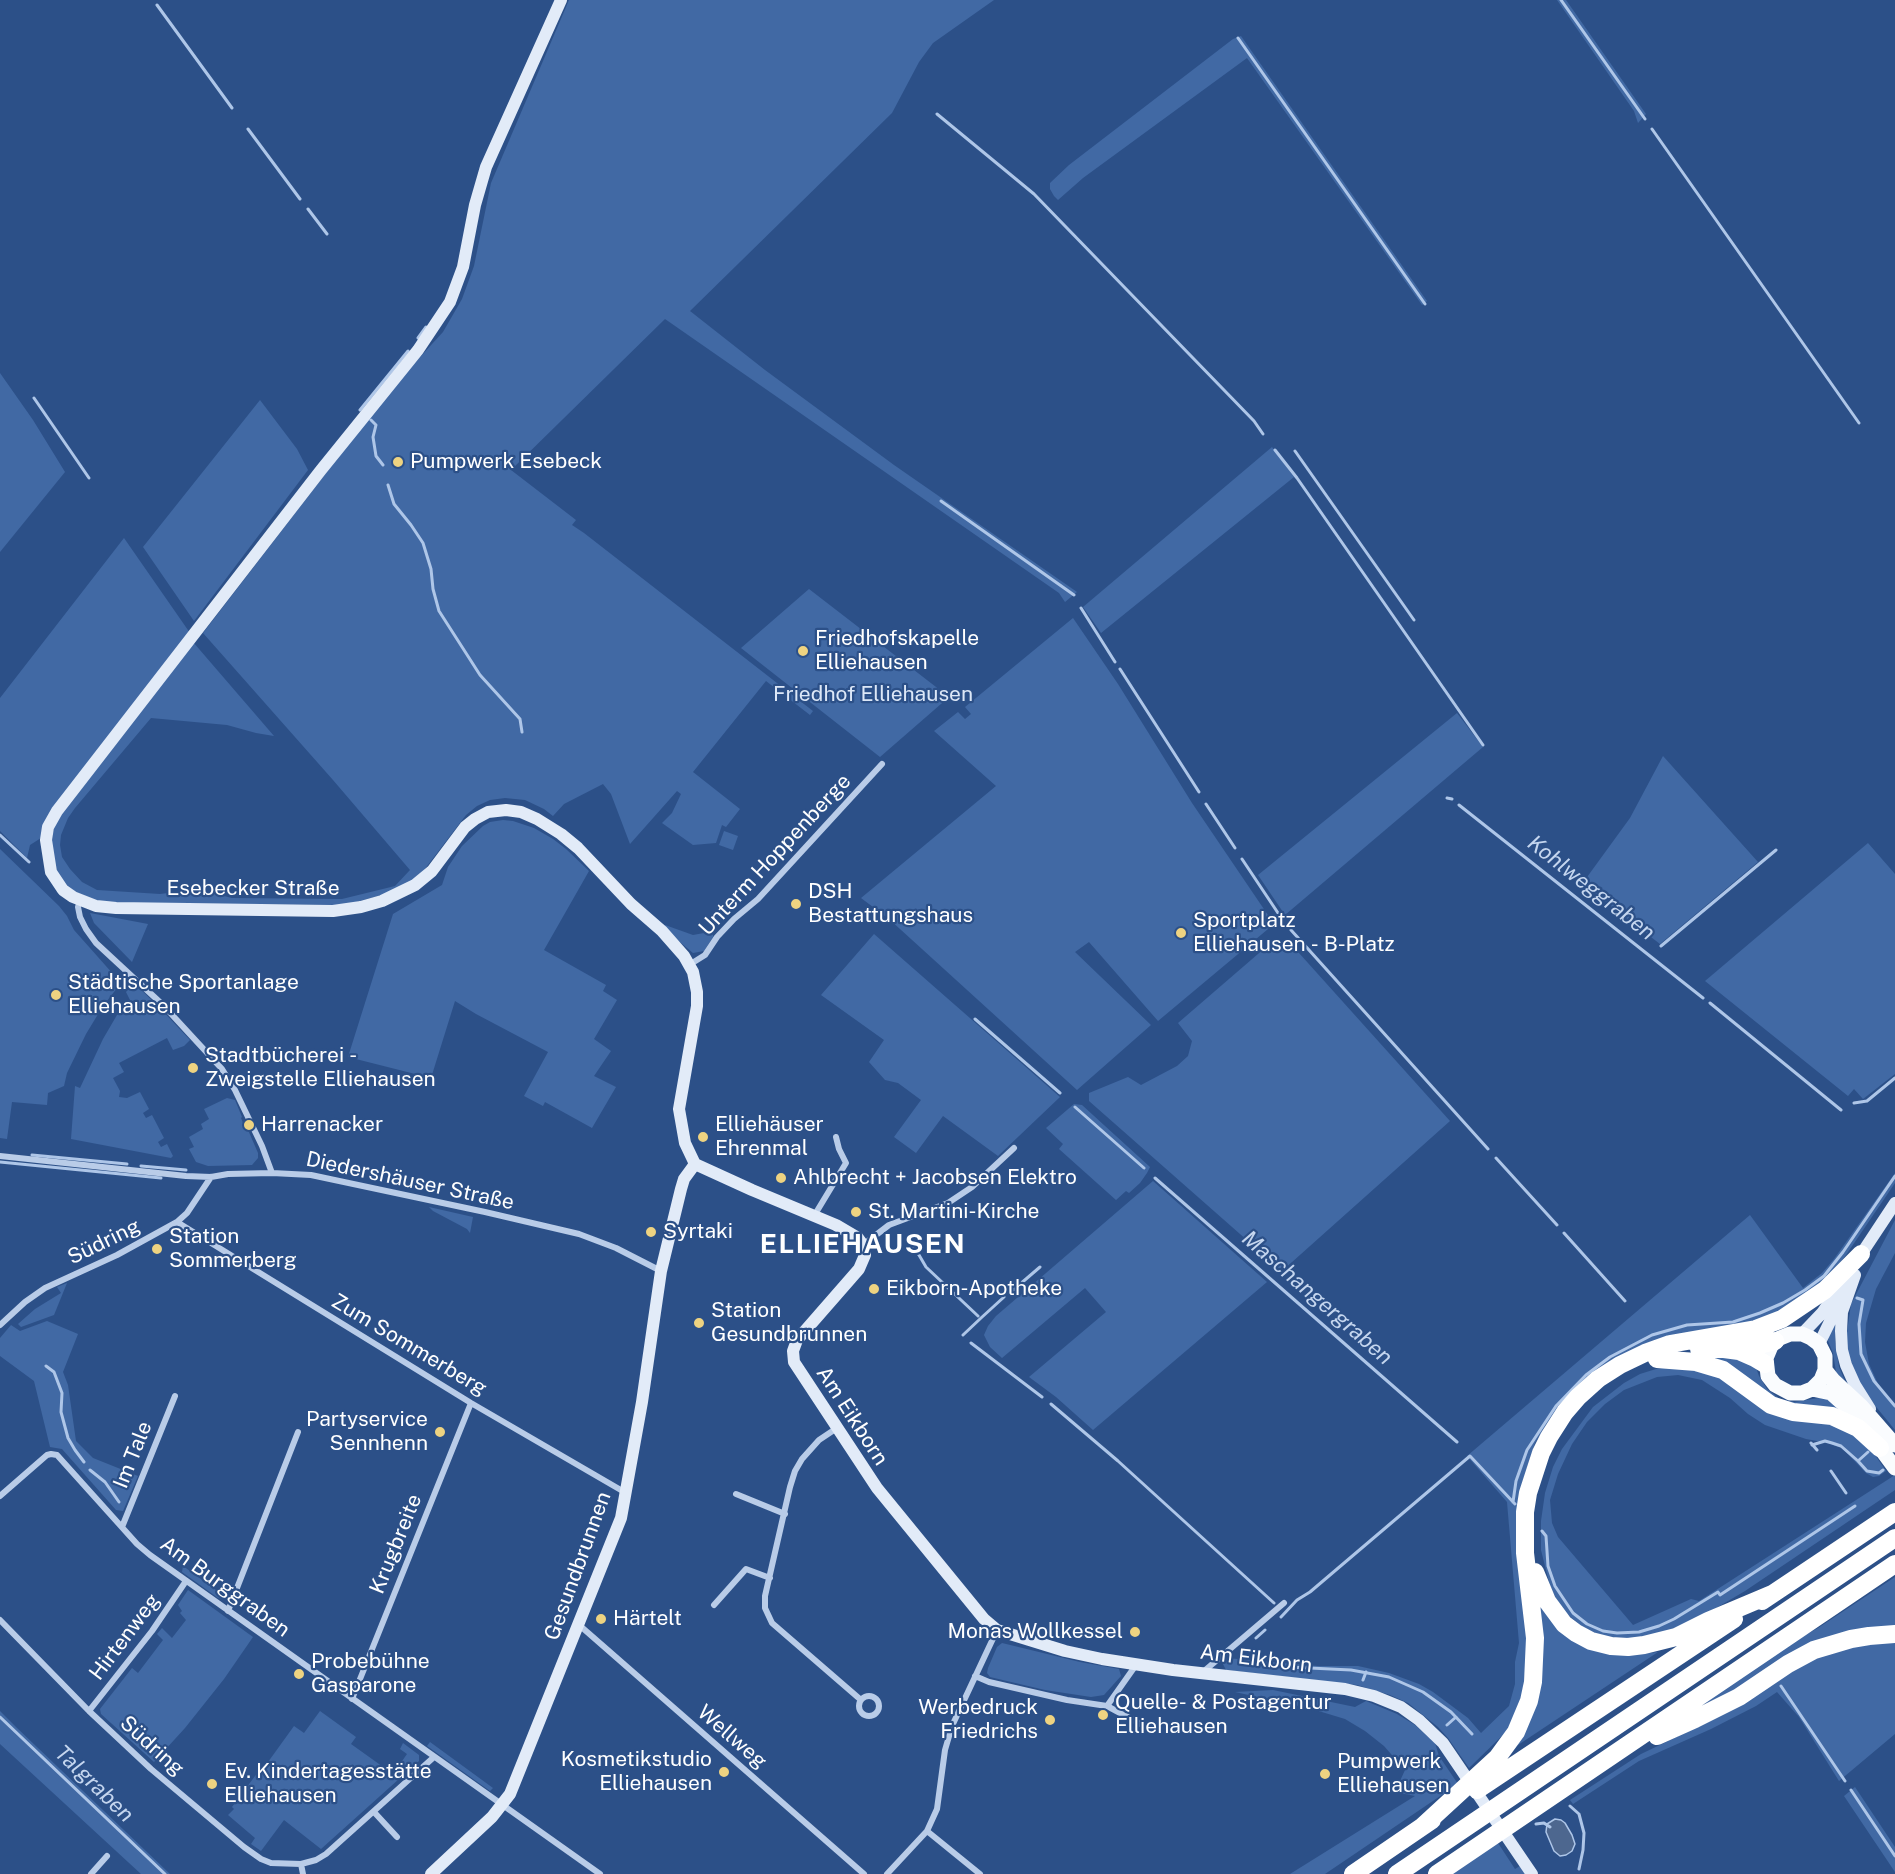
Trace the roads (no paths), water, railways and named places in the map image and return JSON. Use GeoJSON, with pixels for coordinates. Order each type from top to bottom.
{"type":"FeatureCollection","features":[{"type":"Feature","properties":{"kind":"highway"},"geometry":{"type":"LineString","coordinates":[[1423,1826],[1497,1758],[1516,1732],[1529,1701],[1533,1682],[1535,1638],[1525,1553],[1525,1512],[1534,1474],[1549,1437],[1565,1412],[1578,1397],[1609,1371],[1632,1359],[1686,1341],[1756,1329],[1782,1319],[1825,1290],[1861,1254]]}},
{"type":"Feature","properties":{"kind":"highway"},"geometry":{"type":"LineString","coordinates":[[1705,1339],[1763,1344],[1775,1341]]}},
{"type":"Feature","properties":{"kind":"highway"},"geometry":{"type":"LineString","coordinates":[[1765,1364],[1739,1351],[1724,1348],[1688,1350],[1657,1359],[1626,1372],[1597,1394],[1572,1419],[1553,1447],[1540,1477],[1530,1535],[1534,1571],[1546,1601],[1564,1624],[1576,1633],[1592,1641],[1611,1646],[1644,1645],[1677,1637],[1772,1594]]}},
{"type":"Feature","properties":{"kind":"highway"},"geometry":{"type":"LineString","coordinates":[[1657,1359],[1696,1362],[1716,1368],[1736,1378],[1771,1405],[1793,1412],[1832,1416],[1888,1443]]}},
{"type":"Feature","properties":{"kind":"highway"},"geometry":{"type":"LineString","coordinates":[[1353,1874],[1895,1512]]}},
{"type":"Feature","properties":{"kind":"highway"},"geometry":{"type":"LineString","coordinates":[[1398,1874],[1895,1538]]}},
{"type":"Feature","properties":{"kind":"highway"},"geometry":{"type":"LineString","coordinates":[[1437,1874],[1895,1564]]}},
{"type":"Feature","properties":{"kind":"highway"},"geometry":{"type":"LineString","coordinates":[[1612,1757],[1739,1697],[1788,1664],[1814,1650],[1869,1636],[1895,1634]]}},
{"type":"Feature","properties":{"kind":"main road"},"geometry":{"type":"LineString","coordinates":[[1802,1334],[1819,1344],[1825,1356],[1825,1370],[1821,1380],[1812,1389],[1796,1394],[1779,1389],[1768,1376],[1765,1364],[1768,1352],[1775,1341],[1785,1335],[1802,1334]]}},
{"type":"Feature","properties":{"kind":"main road"},"geometry":{"type":"LineString","coordinates":[[1825,1370],[1888,1443],[1895,1468]]}},
{"type":"Feature","properties":{"kind":"main road"},"geometry":{"type":"LineString","coordinates":[[1812,1389],[1831,1394],[1841,1401],[1861,1422],[1888,1443]]}},
{"type":"Feature","properties":{"kind":"street"},"geometry":{"type":"LineString","coordinates":[[272,1173],[262,1146],[235,1090],[222,1069],[163,1005],[96,943],[86,929],[80,917],[78,907],[80,900],[63,890],[51,872],[46,840],[48,827],[57,811],[193,634],[418,350],[450,302],[463,267],[477,197],[486,167],[561,0]]}},
{"type":"Feature","properties":{"kind":"street","name":"Unterm Hoppenberge"},"geometry":{"type":"LineString","coordinates":[[689,965],[705,955],[717,937],[758,899],[882,764]]}},
{"type":"Feature","properties":{"kind":"street","name":"Esebecker Straße"},"geometry":{"type":"LineString","coordinates":[[80,900],[96,906],[128,908],[322,912],[360,907],[382,901],[415,885],[432,870],[469,823],[488,812],[506,810],[521,812],[537,819],[578,848],[632,904],[662,931],[689,965]]}},
{"type":"Feature","properties":{"kind":"street"},"geometry":{"type":"LineString","coordinates":[[689,965],[696,983],[697,1006],[680,1109],[688,1153],[695,1164],[701,1168],[847,1231],[858,1238],[863,1245],[889,1225],[948,1203],[972,1187],[1014,1148]]}},
{"type":"Feature","properties":{"kind":"street"},"geometry":{"type":"LineString","coordinates":[[814,1217],[846,1163],[838,1149],[836,1137]]}},
{"type":"Feature","properties":{"kind":"street","name":"Diedershäuser Straße"},"geometry":{"type":"LineString","coordinates":[[0,1156],[211,1177],[228,1174],[272,1173],[329,1178],[579,1234],[616,1248],[661,1271]]}},
{"type":"Feature","properties":{"kind":"street","name":"Gesundbrunnen"},"geometry":{"type":"LineString","coordinates":[[431,1874],[492,1817],[510,1794],[621,1518],[627,1493],[661,1271],[684,1179],[695,1164]]}},
{"type":"Feature","properties":{"kind":"street","name":"Südring"},"geometry":{"type":"LineString","coordinates":[[0,1325],[25,1302],[45,1288],[117,1255],[177,1222],[187,1213],[211,1177]]}},
{"type":"Feature","properties":{"kind":"street"},"geometry":{"type":"LineString","coordinates":[[1802,1334],[1822,1313],[1894,1203]]}},
{"type":"Feature","properties":{"kind":"street"},"geometry":{"type":"LineString","coordinates":[[1819,1344],[1835,1309],[1894,1203]]}},
{"type":"Feature","properties":{"kind":"street","name":"Zum Sommerberg"},"geometry":{"type":"LineString","coordinates":[[177,1222],[471,1403],[627,1493]]}},
{"type":"Feature","properties":{"kind":"street","name":"Am Eikborn"},"geometry":{"type":"LineString","coordinates":[[863,1245],[865,1255],[859,1269],[798,1338],[793,1351],[794,1362],[859,1462],[896,1513],[984,1618],[997,1630],[1065,1651],[1137,1664],[1345,1689],[1374,1696],[1401,1707],[1437,1735],[1532,1874]]}},
{"type":"Feature","properties":{"kind":"street"},"geometry":{"type":"LineString","coordinates":[[1855,1275],[1842,1312],[1842,1350],[1855,1384],[1888,1443]]}},
{"type":"Feature","properties":{"kind":"street","name":"Im Tale"},"geometry":{"type":"LineString","coordinates":[[122,1527],[175,1396]]}},
{"type":"Feature","properties":{"kind":"street","name":"Krugbreite"},"geometry":{"type":"LineString","coordinates":[[352,1699],[471,1403]]}},
{"type":"Feature","properties":{"kind":"street"},"geometry":{"type":"LineString","coordinates":[[837,1428],[819,1440],[802,1459],[792,1479],[764,1602],[766,1613],[772,1623],[861,1700]]}},
{"type":"Feature","properties":{"kind":"street"},"geometry":{"type":"LineString","coordinates":[[228,1611],[298,1432]]}},
{"type":"Feature","properties":{"kind":"street","name":"Am Burggraben"},"geometry":{"type":"LineString","coordinates":[[0,1496],[47,1455],[54,1454],[60,1457],[150,1555],[600,1874]]}},
{"type":"Feature","properties":{"kind":"street"},"geometry":{"type":"LineString","coordinates":[[736,1494],[785,1514]]}},
{"type":"Feature","properties":{"kind":"street"},"geometry":{"type":"LineString","coordinates":[[714,1605],[747,1569],[770,1578]]}},
{"type":"Feature","properties":{"kind":"street","name":"Hirtenweg"},"geometry":{"type":"LineString","coordinates":[[89,1712],[152,1631],[186,1581]]}},
{"type":"Feature","properties":{"kind":"street"},"geometry":{"type":"LineString","coordinates":[[1203,1672],[1284,1603]]}},
{"type":"Feature","properties":{"kind":"street","name":"Südring"},"geometry":{"type":"LineString","coordinates":[[0,1620],[89,1712],[151,1768],[261,1860],[271,1863],[301,1864],[316,1860],[326,1854],[435,1757]]}},
{"type":"Feature","properties":{"kind":"street","name":"Wellweg"},"geometry":{"type":"LineString","coordinates":[[578,1624],[864,1874]]}},
{"type":"Feature","properties":{"kind":"street"},"geometry":{"type":"LineString","coordinates":[[887,1874],[927,1831],[937,1809],[945,1750],[952,1726],[997,1630]]}},
{"type":"Feature","properties":{"kind":"street"},"geometry":{"type":"LineString","coordinates":[[1107,1706],[1137,1664]]}},
{"type":"Feature","properties":{"kind":"street"},"geometry":{"type":"LineString","coordinates":[[975,1676],[989,1682],[1067,1700],[1107,1706],[1150,1730]]}},
{"type":"Feature","properties":{"kind":"street"},"geometry":{"type":"LineString","coordinates":[[374,1812],[397,1837]]}},
{"type":"Feature","properties":{"kind":"street"},"geometry":{"type":"LineString","coordinates":[[927,1831],[980,1874]]}},
{"type":"Feature","properties":{"kind":"street"},"geometry":{"type":"LineString","coordinates":[[91,1874],[107,1856]]}},
{"type":"Feature","properties":{"kind":"street"},"geometry":{"type":"LineString","coordinates":[[301,1864],[303,1874]]}},
{"type":"Feature","properties":{"kind":"waterway"},"geometry":{"type":"LineString","coordinates":[[1561,0],[1645,119]]}},
{"type":"Feature","properties":{"kind":"waterway"},"geometry":{"type":"LineString","coordinates":[[157,5],[232,108]]}},
{"type":"Feature","properties":{"kind":"waterway"},"geometry":{"type":"LineString","coordinates":[[1238,38],[1425,304]]}},
{"type":"Feature","properties":{"kind":"waterway"},"geometry":{"type":"LineString","coordinates":[[937,114],[1034,194],[1254,421],[1263,434]]}},
{"type":"Feature","properties":{"kind":"waterway"},"geometry":{"type":"LineString","coordinates":[[248,129],[300,199]]}},
{"type":"Feature","properties":{"kind":"waterway"},"geometry":{"type":"LineString","coordinates":[[1652,129],[1859,423]]}},
{"type":"Feature","properties":{"kind":"waterway"},"geometry":{"type":"LineString","coordinates":[[308,209],[327,234]]}},
{"type":"Feature","properties":{"kind":"waterway"},"geometry":{"type":"LineString","coordinates":[[418,338],[426,327]]}},
{"type":"Feature","properties":{"kind":"waterway"},"geometry":{"type":"LineString","coordinates":[[360,410],[408,351]]}},
{"type":"Feature","properties":{"kind":"waterway"},"geometry":{"type":"LineString","coordinates":[[34,398],[89,478]]}},
{"type":"Feature","properties":{"kind":"waterway"},"geometry":{"type":"LineString","coordinates":[[371,420],[376,425],[373,437],[376,456],[383,465]]}},
{"type":"Feature","properties":{"kind":"waterway"},"geometry":{"type":"LineString","coordinates":[[1275,450],[1297,478],[1483,745]]}},
{"type":"Feature","properties":{"kind":"waterway"},"geometry":{"type":"LineString","coordinates":[[1295,451],[1414,620]]}},
{"type":"Feature","properties":{"kind":"waterway"},"geometry":{"type":"LineString","coordinates":[[388,485],[394,504],[423,543],[431,569],[439,611],[480,675],[520,719],[522,732]]}},
{"type":"Feature","properties":{"kind":"waterway"},"geometry":{"type":"LineString","coordinates":[[941,501],[1074,595]]}},
{"type":"Feature","properties":{"kind":"waterway"},"geometry":{"type":"LineString","coordinates":[[1081,608],[1115,662]]}},
{"type":"Feature","properties":{"kind":"waterway"},"geometry":{"type":"LineString","coordinates":[[1120,669],[1199,792]]}},
{"type":"Feature","properties":{"kind":"waterway","name":"Kohlweggraben"},"geometry":{"type":"LineString","coordinates":[[1447,798],[1452,799]]}},
{"type":"Feature","properties":{"kind":"waterway"},"geometry":{"type":"LineString","coordinates":[[1206,804],[1235,848]]}},
{"type":"Feature","properties":{"kind":"waterway","name":"Kohlweggraben"},"geometry":{"type":"LineString","coordinates":[[1459,805],[1703,998]]}},
{"type":"Feature","properties":{"kind":"waterway"},"geometry":{"type":"LineString","coordinates":[[0,835],[29,862]]}},
{"type":"Feature","properties":{"kind":"waterway"},"geometry":{"type":"LineString","coordinates":[[1661,946],[1776,850]]}},
{"type":"Feature","properties":{"kind":"waterway"},"geometry":{"type":"LineString","coordinates":[[1242,859],[1282,919]]}},
{"type":"Feature","properties":{"kind":"waterway"},"geometry":{"type":"LineString","coordinates":[[1291,930],[1488,1149]]}},
{"type":"Feature","properties":{"kind":"waterway","name":"Kohlweggraben"},"geometry":{"type":"LineString","coordinates":[[1710,1003],[1841,1110]]}},
{"type":"Feature","properties":{"kind":"waterway","name":"Maschangergraben"},"geometry":{"type":"LineString","coordinates":[[975,1019],[1060,1093]]}},
{"type":"Feature","properties":{"kind":"waterway","name":"Kohlweggraben"},"geometry":{"type":"LineString","coordinates":[[1854,1103],[1867,1101],[1895,1078]]}},
{"type":"Feature","properties":{"kind":"waterway","name":"Maschangergraben"},"geometry":{"type":"LineString","coordinates":[[1075,1107],[1144,1168]]}},
{"type":"Feature","properties":{"kind":"waterway"},"geometry":{"type":"LineString","coordinates":[[32,1155],[127,1164]]}},
{"type":"Feature","properties":{"kind":"waterway"},"geometry":{"type":"LineString","coordinates":[[1496,1158],[1557,1225]]}},
{"type":"Feature","properties":{"kind":"waterway"},"geometry":{"type":"LineString","coordinates":[[0,1162],[161,1178]]}},
{"type":"Feature","properties":{"kind":"waterway"},"geometry":{"type":"LineString","coordinates":[[141,1166],[186,1170]]}},
{"type":"Feature","properties":{"kind":"waterway"},"geometry":{"type":"LineString","coordinates":[[1513,1502],[1516,1481],[1527,1450],[1556,1406],[1586,1375],[1610,1357],[1652,1335],[1687,1325],[1733,1322],[1783,1303],[1805,1290],[1824,1276],[1843,1252],[1895,1176]]}},
{"type":"Feature","properties":{"kind":"waterway","name":"Maschangergraben"},"geometry":{"type":"LineString","coordinates":[[1155,1178],[1457,1442]]}},
{"type":"Feature","properties":{"kind":"waterway"},"geometry":{"type":"LineString","coordinates":[[1564,1233],[1625,1301]]}},
{"type":"Feature","properties":{"kind":"waterway"},"geometry":{"type":"LineString","coordinates":[[911,1246],[926,1267],[978,1316]]}},
{"type":"Feature","properties":{"kind":"waterway"},"geometry":{"type":"LineString","coordinates":[[1012,1291],[1040,1267]]}},
{"type":"Feature","properties":{"kind":"waterway"},"geometry":{"type":"LineString","coordinates":[[981,1318],[1004,1297]]}},
{"type":"Feature","properties":{"kind":"waterway"},"geometry":{"type":"LineString","coordinates":[[1857,1298],[1863,1300],[1859,1324],[1861,1354],[1874,1381],[1895,1406]]}},
{"type":"Feature","properties":{"kind":"waterway"},"geometry":{"type":"LineString","coordinates":[[963,1335],[981,1318]]}},
{"type":"Feature","properties":{"kind":"waterway"},"geometry":{"type":"LineString","coordinates":[[971,1343],[1042,1397]]}},
{"type":"Feature","properties":{"kind":"waterway"},"geometry":{"type":"LineString","coordinates":[[46,1366],[54,1372],[62,1393],[61,1412],[68,1438],[84,1462]]}},
{"type":"Feature","properties":{"kind":"waterway"},"geometry":{"type":"LineString","coordinates":[[1051,1404],[1118,1461],[1274,1603]]}},
{"type":"Feature","properties":{"kind":"waterway"},"geometry":{"type":"LineString","coordinates":[[1812,1445],[1825,1441],[1841,1446],[1858,1461],[1868,1452]]}},
{"type":"Feature","properties":{"kind":"waterway"},"geometry":{"type":"LineString","coordinates":[[1811,1443],[1817,1450]]}},
{"type":"Feature","properties":{"kind":"waterway"},"geometry":{"type":"LineString","coordinates":[[1281,1617],[1297,1600],[1310,1592],[1470,1456],[1515,1504]]}},
{"type":"Feature","properties":{"kind":"waterway"},"geometry":{"type":"LineString","coordinates":[[1858,1461],[1867,1471],[1879,1473],[1883,1470]]}},
{"type":"Feature","properties":{"kind":"waterway"},"geometry":{"type":"LineString","coordinates":[[90,1470],[105,1482],[119,1502]]}},
{"type":"Feature","properties":{"kind":"waterway"},"geometry":{"type":"LineString","coordinates":[[1831,1471],[1846,1493]]}},
{"type":"Feature","properties":{"kind":"waterway","name":"Maschangergraben"},"geometry":{"type":"LineString","coordinates":[[1542,1531],[1546,1536],[1548,1566],[1555,1586],[1573,1613],[1587,1624],[1603,1631],[1639,1632],[1674,1619],[1718,1592],[1720,1595],[1855,1506]]}},
{"type":"Feature","properties":{"kind":"waterway"},"geometry":{"type":"LineString","coordinates":[[1256,1638],[1265,1630]]}},
{"type":"Feature","properties":{"kind":"waterway"},"geometry":{"type":"LineString","coordinates":[[1289,1667],[1351,1670],[1389,1677],[1423,1692],[1451,1712],[1472,1734]]}},
{"type":"Feature","properties":{"kind":"waterway"},"geometry":{"type":"LineString","coordinates":[[1363,1680],[1366,1672]]}},
{"type":"Feature","properties":{"kind":"waterway"},"geometry":{"type":"LineString","coordinates":[[1781,1686],[1845,1781]]}},
{"type":"Feature","properties":{"kind":"waterway","name":"Talgraben"},"geometry":{"type":"LineString","coordinates":[[0,1717],[165,1874]]}},
{"type":"Feature","properties":{"kind":"waterway"},"geometry":{"type":"LineString","coordinates":[[1447,1725],[1456,1717]]}},
{"type":"Feature","properties":{"kind":"waterway"},"geometry":{"type":"LineString","coordinates":[[1851,1790],[1895,1856]]}},
{"type":"Feature","properties":{"kind":"waterway"},"geometry":{"type":"LineString","coordinates":[[1570,1806],[1579,1814],[1584,1833],[1579,1869]]}},
{"type":"Feature","properties":{"kind":"waterway"},"geometry":{"type":"LineString","coordinates":[[1536,1824],[1544,1823],[1550,1827]]}},
{"type":"Feature","properties":{"kind":"place","name":"Pumpwerk Esebeck"},"geometry":{"type":"Point","coordinates":[398,462]}},
{"type":"Feature","properties":{"kind":"place","name":"Friedhofskapelle Elliehausen"},"geometry":{"type":"Point","coordinates":[803,651]}},
{"type":"Feature","properties":{"kind":"place","name":"DSH Bestattungshaus"},"geometry":{"type":"Point","coordinates":[796,904]}},
{"type":"Feature","properties":{"kind":"place","name":"Sportplatz Elliehausen - B-Platz"},"geometry":{"type":"Point","coordinates":[1181,933]}},
{"type":"Feature","properties":{"kind":"place","name":"Städtische Sportanlage Elliehausen"},"geometry":{"type":"Point","coordinates":[56,995]}},
{"type":"Feature","properties":{"kind":"place","name":"Stadtbücherei - Zweigstelle Elliehausen"},"geometry":{"type":"Point","coordinates":[193,1068]}},
{"type":"Feature","properties":{"kind":"place","name":"Harrenacker"},"geometry":{"type":"Point","coordinates":[249,1125]}},
{"type":"Feature","properties":{"kind":"place","name":"Elliehäuser Ehrenmal"},"geometry":{"type":"Point","coordinates":[703,1137]}},
{"type":"Feature","properties":{"kind":"place","name":"Ahlbrecht + Jacobsen Elektro"},"geometry":{"type":"Point","coordinates":[781,1178]}},
{"type":"Feature","properties":{"kind":"place","name":"St. Martini-Kirche"},"geometry":{"type":"Point","coordinates":[856,1212]}},
{"type":"Feature","properties":{"kind":"place","name":"Syrtaki"},"geometry":{"type":"Point","coordinates":[651,1232]}},
{"type":"Feature","properties":{"kind":"place","name":"Station Sommerberg"},"geometry":{"type":"Point","coordinates":[157,1249]}},
{"type":"Feature","properties":{"kind":"place","name":"Eikborn-Apotheke"},"geometry":{"type":"Point","coordinates":[874,1289]}},
{"type":"Feature","properties":{"kind":"place","name":"Station Gesundbrunnen"},"geometry":{"type":"Point","coordinates":[699,1323]}},
{"type":"Feature","properties":{"kind":"place","name":"Partyservice Sennhenn"},"geometry":{"type":"Point","coordinates":[440,1432]}},
{"type":"Feature","properties":{"kind":"place","name":"Härtelt"},"geometry":{"type":"Point","coordinates":[601,1619]}},
{"type":"Feature","properties":{"kind":"place","name":"Monas Wollkessel"},"geometry":{"type":"Point","coordinates":[1135,1632]}},
{"type":"Feature","properties":{"kind":"place","name":"Probebühne Gasparone"},"geometry":{"type":"Point","coordinates":[299,1674]}},
{"type":"Feature","properties":{"kind":"place","name":"Quelle- & Postagentur Elliehausen"},"geometry":{"type":"Point","coordinates":[1103,1715]}},
{"type":"Feature","properties":{"kind":"place","name":"Werbedruck Friedrichs"},"geometry":{"type":"Point","coordinates":[1050,1720]}},
{"type":"Feature","properties":{"kind":"place","name":"Kosmetikstudio Elliehausen"},"geometry":{"type":"Point","coordinates":[724,1772]}},
{"type":"Feature","properties":{"kind":"place","name":"Pumpwerk Elliehausen"},"geometry":{"type":"Point","coordinates":[1325,1774]}},
{"type":"Feature","properties":{"kind":"place","name":"Ev. Kindertagesstätte Elliehausen"},"geometry":{"type":"Point","coordinates":[212,1784]}},
{"type":"Feature","properties":{"kind":"district","name":"ELLIEHAUSEN"},"geometry":{"type":"Point","coordinates":[863,1245]}},
{"type":"Feature","properties":{"kind":"park label","name":"Friedhof Elliehausen"},"geometry":{"type":"Point","coordinates":[873,695]}}]}
